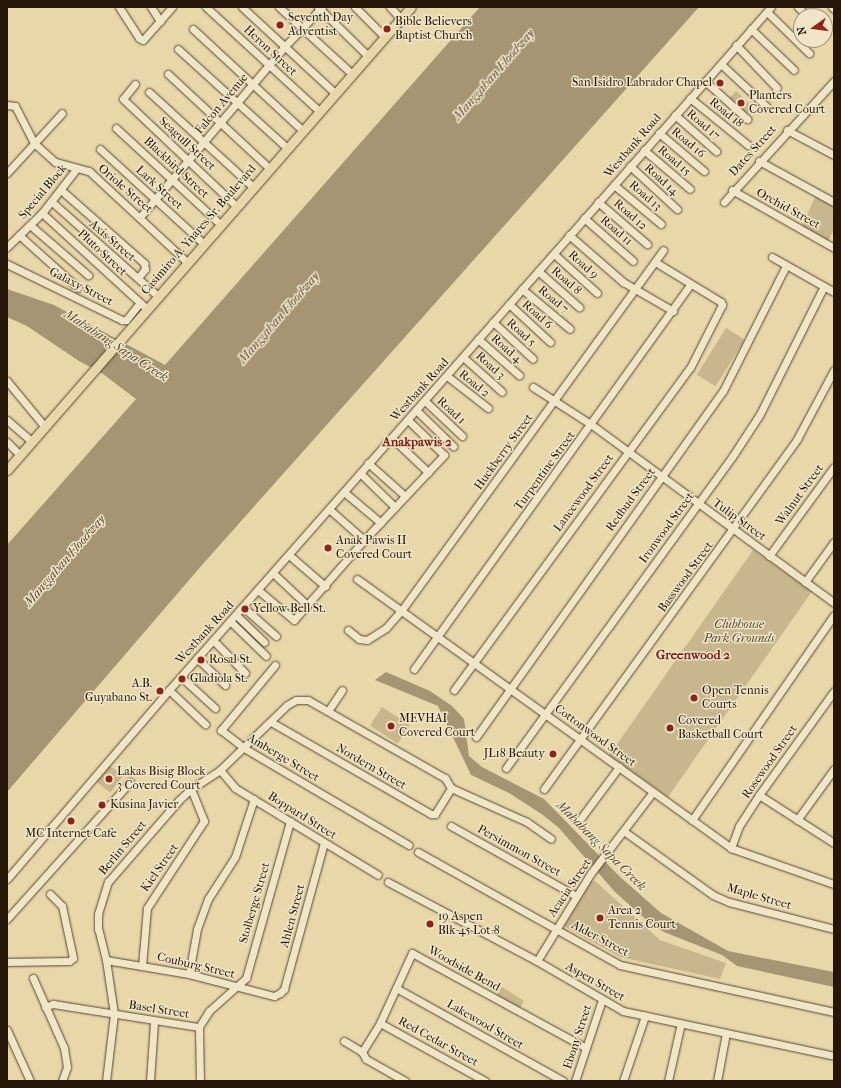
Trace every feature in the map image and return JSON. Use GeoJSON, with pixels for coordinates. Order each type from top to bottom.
{"type":"FeatureCollection","features":[{"type":"Feature","properties":{"kind":"main road","name":"Casimiro A. Ynares Sr. Boulevard"},"geometry":{"type":"LineString","coordinates":[[8,467],[32,442],[135,324],[143,306],[158,296],[411,7]]}},
{"type":"Feature","properties":{"kind":"street"},"geometry":{"type":"LineString","coordinates":[[119,7],[139,38],[144,40],[172,7]]}},
{"type":"Feature","properties":{"kind":"street"},"geometry":{"type":"LineString","coordinates":[[151,7],[160,21]]}},
{"type":"Feature","properties":{"kind":"street","name":"Heron Street"},"geometry":{"type":"LineString","coordinates":[[206,7],[319,111]]}},
{"type":"Feature","properties":{"kind":"street"},"geometry":{"type":"LineString","coordinates":[[242,7],[286,45],[335,93]]}},
{"type":"Feature","properties":{"kind":"street"},"geometry":{"type":"LineString","coordinates":[[279,7],[352,74]]}},
{"type":"Feature","properties":{"kind":"street"},"geometry":{"type":"LineString","coordinates":[[355,7],[385,37]]}},
{"type":"Feature","properties":{"kind":"street"},"geometry":{"type":"LineString","coordinates":[[390,7],[401,19]]}},
{"type":"Feature","properties":{"kind":"street"},"geometry":{"type":"LineString","coordinates":[[320,8],[368,56]]}},
{"type":"Feature","properties":{"kind":"street","name":"Falcon Avenue"},"geometry":{"type":"LineString","coordinates":[[140,217],[173,180],[269,64],[320,8]]}},
{"type":"Feature","properties":{"kind":"street"},"geometry":{"type":"LineString","coordinates":[[769,9],[809,53]]}},
{"type":"Feature","properties":{"kind":"street","name":"Westbank Road"},"geometry":{"type":"LineString","coordinates":[[7,879],[169,690],[236,616],[368,463],[447,376],[736,45],[753,32],[769,9]]}},
{"type":"Feature","properties":{"kind":"street"},"geometry":{"type":"LineString","coordinates":[[193,29],[302,130]]}},
{"type":"Feature","properties":{"kind":"street"},"geometry":{"type":"LineString","coordinates":[[753,32],[794,70]]}},
{"type":"Feature","properties":{"kind":"street"},"geometry":{"type":"LineString","coordinates":[[736,45],[777,88]]}},
{"type":"Feature","properties":{"kind":"street"},"geometry":{"type":"LineString","coordinates":[[178,49],[287,148]]}},
{"type":"Feature","properties":{"kind":"street"},"geometry":{"type":"LineString","coordinates":[[721,64],[767,107]]}},
{"type":"Feature","properties":{"kind":"street"},"geometry":{"type":"LineString","coordinates":[[168,74],[269,168]]}},
{"type":"Feature","properties":{"kind":"street"},"geometry":{"type":"LineString","coordinates":[[705,81],[747,119]]}},
{"type":"Feature","properties":{"kind":"street","name":"Dates Street"},"geometry":{"type":"LineString","coordinates":[[724,202],[732,190],[834,81]]}},
{"type":"Feature","properties":{"kind":"street","name":"Seagull Street"},"geometry":{"type":"LineString","coordinates":[[135,84],[123,99],[236,206]]}},
{"type":"Feature","properties":{"kind":"street"},"geometry":{"type":"LineString","coordinates":[[149,92],[253,187]]}},
{"type":"Feature","properties":{"kind":"street","name":"Road 18"},"geometry":{"type":"LineString","coordinates":[[690,98],[748,145]]}},
{"type":"Feature","properties":{"kind":"street","name":"Oriole Street"},"geometry":{"type":"LineString","coordinates":[[7,105],[15,106],[34,143],[56,162],[89,171],[187,262]]}},
{"type":"Feature","properties":{"kind":"street"},"geometry":{"type":"LineString","coordinates":[[7,173],[62,113]]}},
{"type":"Feature","properties":{"kind":"street","name":"Road 17"},"geometry":{"type":"LineString","coordinates":[[675,115],[716,151]]}},
{"type":"Feature","properties":{"kind":"street","name":"Blackbird Street"},"geometry":{"type":"LineString","coordinates":[[116,128],[220,224]]}},
{"type":"Feature","properties":{"kind":"street"},"geometry":{"type":"LineString","coordinates":[[787,130],[834,155]]}},
{"type":"Feature","properties":{"kind":"street","name":"Road 16"},"geometry":{"type":"LineString","coordinates":[[659,133],[704,170]]}},
{"type":"Feature","properties":{"kind":"street","name":"Lark Street"},"geometry":{"type":"LineString","coordinates":[[100,149],[203,243]]}},
{"type":"Feature","properties":{"kind":"street","name":"Road 15"},"geometry":{"type":"LineString","coordinates":[[644,150],[690,189]]}},
{"type":"Feature","properties":{"kind":"street"},"geometry":{"type":"LineString","coordinates":[[759,161],[834,202]]}},
{"type":"Feature","properties":{"kind":"street","name":"Road 14"},"geometry":{"type":"LineString","coordinates":[[630,166],[677,209]]}},
{"type":"Feature","properties":{"kind":"street","name":"Special Block"},"geometry":{"type":"LineString","coordinates":[[7,247],[52,202],[77,168]]}},
{"type":"Feature","properties":{"kind":"street","name":"Road 13"},"geometry":{"type":"LineString","coordinates":[[614,185],[661,224]]}},
{"type":"Feature","properties":{"kind":"street"},"geometry":{"type":"LineString","coordinates":[[61,190],[144,263],[145,269],[138,278]]}},
{"type":"Feature","properties":{"kind":"street","name":"Orchid Street"},"geometry":{"type":"LineString","coordinates":[[732,190],[834,248]]}},
{"type":"Feature","properties":{"kind":"street","name":"Axis Street"},"geometry":{"type":"LineString","coordinates":[[52,202],[158,296]]}},
{"type":"Feature","properties":{"kind":"street","name":"Road 12"},"geometry":{"type":"LineString","coordinates":[[598,202],[647,244]]}},
{"type":"Feature","properties":{"kind":"street","name":"Pluto Street"},"geometry":{"type":"LineString","coordinates":[[42,213],[143,306]]}},
{"type":"Feature","properties":{"kind":"street","name":"Road 11"},"geometry":{"type":"LineString","coordinates":[[584,218],[633,261]]}},
{"type":"Feature","properties":{"kind":"street"},"geometry":{"type":"LineString","coordinates":[[30,225],[88,275]]}},
{"type":"Feature","properties":{"kind":"street"},"geometry":{"type":"LineString","coordinates":[[19,235],[78,288]]}},
{"type":"Feature","properties":{"kind":"street"},"geometry":{"type":"LineString","coordinates":[[569,235],[623,282],[673,311]]}},
{"type":"Feature","properties":{"kind":"street","name":"Huckberry Street"},"geometry":{"type":"LineString","coordinates":[[348,630],[359,639],[367,640],[386,628],[401,611],[556,400],[663,250]]}},
{"type":"Feature","properties":{"kind":"street","name":"Road 9"},"geometry":{"type":"LineString","coordinates":[[554,254],[597,293]]}},
{"type":"Feature","properties":{"kind":"street"},"geometry":{"type":"LineString","coordinates":[[772,257],[834,292]]}},
{"type":"Feature","properties":{"kind":"street"},"geometry":{"type":"LineString","coordinates":[[655,262],[691,284]]}},
{"type":"Feature","properties":{"kind":"street","name":"Galaxy Street"},"geometry":{"type":"LineString","coordinates":[[7,264],[122,320],[126,320],[143,306]]}},
{"type":"Feature","properties":{"kind":"street","name":"Redbud Street"},"geometry":{"type":"LineString","coordinates":[[476,737],[723,391],[786,266]]}},
{"type":"Feature","properties":{"kind":"street","name":"Road 8"},"geometry":{"type":"LineString","coordinates":[[538,272],[579,307]]}},
{"type":"Feature","properties":{"kind":"street","name":"Lancewood Street"},"geometry":{"type":"LineString","coordinates":[[454,690],[690,368],[722,303],[691,284]]}},
{"type":"Feature","properties":{"kind":"street","name":"Turpentine Street"},"geometry":{"type":"LineString","coordinates":[[414,669],[592,426],[691,284]]}},
{"type":"Feature","properties":{"kind":"street","name":"Ironwood Street"},"geometry":{"type":"LineString","coordinates":[[506,768],[698,504],[760,414],[824,286]]}},
{"type":"Feature","properties":{"kind":"street","name":"Road 7"},"geometry":{"type":"LineString","coordinates":[[522,289],[570,329]]}},
{"type":"Feature","properties":{"kind":"street","name":"Road 6"},"geometry":{"type":"LineString","coordinates":[[509,304],[550,342]]}},
{"type":"Feature","properties":{"kind":"street","name":"Road 5"},"geometry":{"type":"LineString","coordinates":[[493,322],[533,359]]}},
{"type":"Feature","properties":{"kind":"street","name":"Road 4"},"geometry":{"type":"LineString","coordinates":[[478,339],[519,376]]}},
{"type":"Feature","properties":{"kind":"street","name":"Road 3"},"geometry":{"type":"LineString","coordinates":[[463,357],[502,392]]}},
{"type":"Feature","properties":{"kind":"street","name":"Basswood Street"},"geometry":{"type":"LineString","coordinates":[[544,789],[582,740],[797,439],[834,370]]}},
{"type":"Feature","properties":{"kind":"street","name":"Road 2"},"geometry":{"type":"LineString","coordinates":[[447,376],[488,408]]}},
{"type":"Feature","properties":{"kind":"street"},"geometry":{"type":"LineString","coordinates":[[7,381],[45,427]]}},
{"type":"Feature","properties":{"kind":"street","name":"Tulip Street"},"geometry":{"type":"LineString","coordinates":[[533,387],[556,400],[834,603]]}},
{"type":"Feature","properties":{"kind":"street","name":"Road 1"},"geometry":{"type":"LineString","coordinates":[[425,401],[462,436]]}},
{"type":"Feature","properties":{"kind":"street"},"geometry":{"type":"LineString","coordinates":[[416,410],[453,446]]}},
{"type":"Feature","properties":{"kind":"street"},"geometry":{"type":"LineString","coordinates":[[7,420],[32,442]]}},
{"type":"Feature","properties":{"kind":"street"},"geometry":{"type":"LineString","coordinates":[[258,590],[294,620],[364,540],[428,472],[444,453],[408,420]]}},
{"type":"Feature","properties":{"kind":"street"},"geometry":{"type":"LineString","coordinates":[[392,438],[428,472]]}},
{"type":"Feature","properties":{"kind":"street"},"geometry":{"type":"LineString","coordinates":[[7,442],[20,455]]}},
{"type":"Feature","properties":{"kind":"street"},"geometry":{"type":"LineString","coordinates":[[368,463],[405,496]]}},
{"type":"Feature","properties":{"kind":"street","name":"Walnut Street"},"geometry":{"type":"LineString","coordinates":[[769,556],[834,467]]}},
{"type":"Feature","properties":{"kind":"street"},"geometry":{"type":"LineString","coordinates":[[360,473],[395,507]]}},
{"type":"Feature","properties":{"kind":"street"},"geometry":{"type":"LineString","coordinates":[[344,492],[381,523]]}},
{"type":"Feature","properties":{"kind":"street"},"geometry":{"type":"LineString","coordinates":[[329,509],[364,540]]}},
{"type":"Feature","properties":{"kind":"street"},"geometry":{"type":"LineString","coordinates":[[805,582],[834,542]]}},
{"type":"Feature","properties":{"kind":"street"},"geometry":{"type":"LineString","coordinates":[[289,555],[325,586]]}},
{"type":"Feature","properties":{"kind":"street"},"geometry":{"type":"LineString","coordinates":[[273,573],[307,605]]}},
{"type":"Feature","properties":{"kind":"street","name":"Cottonwood Street"},"geometry":{"type":"LineString","coordinates":[[356,579],[731,848],[834,884]]}},
{"type":"Feature","properties":{"kind":"street"},"geometry":{"type":"LineString","coordinates":[[243,607],[276,636]]}},
{"type":"Feature","properties":{"kind":"street"},"geometry":{"type":"LineString","coordinates":[[692,820],[834,615]]}},
{"type":"Feature","properties":{"kind":"street"},"geometry":{"type":"LineString","coordinates":[[236,616],[264,642]]}},
{"type":"Feature","properties":{"kind":"street"},"geometry":{"type":"LineString","coordinates":[[230,621],[266,656]]}},
{"type":"Feature","properties":{"kind":"street"},"geometry":{"type":"LineString","coordinates":[[213,640],[245,673]]}},
{"type":"Feature","properties":{"kind":"street"},"geometry":{"type":"LineString","coordinates":[[197,658],[225,685]]}},
{"type":"Feature","properties":{"kind":"street","name":"Amberge Street"},"geometry":{"type":"LineString","coordinates":[[275,665],[221,729],[244,748],[409,845]]}},
{"type":"Feature","properties":{"kind":"street"},"geometry":{"type":"LineString","coordinates":[[181,677],[215,708]]}},
{"type":"Feature","properties":{"kind":"street"},"geometry":{"type":"LineString","coordinates":[[169,690],[205,724]]}},
{"type":"Feature","properties":{"kind":"street"},"geometry":{"type":"LineString","coordinates":[[328,711],[342,690]]}},
{"type":"Feature","properties":{"kind":"street","name":"Rosewood Street"},"geometry":{"type":"LineString","coordinates":[[731,848],[739,826],[759,795],[834,691]]}},
{"type":"Feature","properties":{"kind":"street","name":"Berlin Street"},"geometry":{"type":"LineString","coordinates":[[106,1081],[114,1014],[106,960],[98,929],[98,914],[108,882],[190,789],[220,770],[287,705],[296,700],[308,700],[445,778],[452,788]]}},
{"type":"Feature","properties":{"kind":"street","name":"Nordern Street"},"geometry":{"type":"LineString","coordinates":[[271,722],[431,814],[435,814],[452,788]]}},
{"type":"Feature","properties":{"kind":"street"},"geometry":{"type":"LineString","coordinates":[[581,818],[619,767]]}},
{"type":"Feature","properties":{"kind":"street"},"geometry":{"type":"LineString","coordinates":[[797,820],[834,769]]}},
{"type":"Feature","properties":{"kind":"street","name":"Boppard Street"},"geometry":{"type":"LineString","coordinates":[[220,770],[232,786],[378,875]]}},
{"type":"Feature","properties":{"kind":"street"},"geometry":{"type":"LineString","coordinates":[[7,919],[130,782]]}},
{"type":"Feature","properties":{"kind":"street"},"geometry":{"type":"LineString","coordinates":[[452,788],[527,822],[551,840]]}},
{"type":"Feature","properties":{"kind":"street","name":"Kiel Street"},"geometry":{"type":"LineString","coordinates":[[142,966],[148,904],[204,821],[190,789]]}},
{"type":"Feature","properties":{"kind":"street","name":"Acacia Street"},"geometry":{"type":"LineString","coordinates":[[537,961],[591,873],[607,856],[653,792]]}},
{"type":"Feature","properties":{"kind":"street"},"geometry":{"type":"LineString","coordinates":[[759,795],[834,843]]}},
{"type":"Feature","properties":{"kind":"street"},"geometry":{"type":"LineString","coordinates":[[189,974],[197,930],[208,899],[235,857],[254,799]]}},
{"type":"Feature","properties":{"kind":"street","name":"Stolberge Street"},"geometry":{"type":"LineString","coordinates":[[200,1027],[209,1011],[246,978],[290,821]]}},
{"type":"Feature","properties":{"kind":"street","name":"Persimmon Street"},"geometry":{"type":"LineString","coordinates":[[451,826],[576,896]]}},
{"type":"Feature","properties":{"kind":"street","name":"Maple Street"},"geometry":{"type":"LineString","coordinates":[[625,832],[714,895],[729,902],[834,929]]}},
{"type":"Feature","properties":{"kind":"street","name":"Ahlen Street"},"geometry":{"type":"LineString","coordinates":[[280,993],[284,989],[324,843]]}},
{"type":"Feature","properties":{"kind":"street","name":"Alder Street"},"geometry":{"type":"LineString","coordinates":[[418,852],[620,965],[834,1012]]}},
{"type":"Feature","properties":{"kind":"street","name":"Aspen Street"},"geometry":{"type":"LineString","coordinates":[[388,882],[537,961],[602,1000],[624,1011],[834,1056]]}},
{"type":"Feature","properties":{"kind":"street"},"geometry":{"type":"LineString","coordinates":[[7,962],[69,961],[73,958],[62,906],[50,894]]}},
{"type":"Feature","properties":{"kind":"street","name":"Woodside Bend"},"geometry":{"type":"LineString","coordinates":[[362,1052],[380,1023],[412,952],[586,1048]]}},
{"type":"Feature","properties":{"kind":"street","name":"Couburg Street"},"geometry":{"type":"LineString","coordinates":[[106,960],[189,974],[274,996],[280,993]]}},
{"type":"Feature","properties":{"kind":"street"},"geometry":{"type":"LineString","coordinates":[[33,978],[64,1048],[67,1067],[62,1081]]}},
{"type":"Feature","properties":{"kind":"street","name":"Lakewood Street"},"geometry":{"type":"LineString","coordinates":[[396,988],[563,1081]]}},
{"type":"Feature","properties":{"kind":"street","name":"Ebony Street"},"geometry":{"type":"LineString","coordinates":[[575,1081],[602,1000]]}},
{"type":"Feature","properties":{"kind":"street","name":"Basel Street"},"geometry":{"type":"LineString","coordinates":[[45,1007],[53,1004],[154,1022],[200,1027]]}},
{"type":"Feature","properties":{"kind":"street"},"geometry":{"type":"LineString","coordinates":[[622,1081],[645,1016]]}},
{"type":"Feature","properties":{"kind":"street"},"geometry":{"type":"LineString","coordinates":[[150,1081],[154,1022]]}},
{"type":"Feature","properties":{"kind":"street","name":"Red Cedar Street"},"geometry":{"type":"LineString","coordinates":[[380,1023],[485,1081]]}},
{"type":"Feature","properties":{"kind":"street"},"geometry":{"type":"LineString","coordinates":[[668,1081],[681,1024]]}},
{"type":"Feature","properties":{"kind":"street"},"geometry":{"type":"LineString","coordinates":[[200,1027],[200,1081]]}},
{"type":"Feature","properties":{"kind":"street"},"geometry":{"type":"LineString","coordinates":[[7,1030],[30,1081]]}},
{"type":"Feature","properties":{"kind":"street"},"geometry":{"type":"LineString","coordinates":[[717,1081],[726,1033]]}},
{"type":"Feature","properties":{"kind":"street"},"geometry":{"type":"LineString","coordinates":[[344,1041],[362,1052],[366,1059],[405,1081]]}},
{"type":"Feature","properties":{"kind":"green space","name":"Planters Covered Court"},"geometry":{"type":"Polygon","coordinates":[[[736,91],[753,107],[746,114],[729,98],[736,91]]]}},
{"type":"Feature","properties":{"kind":"green space"},"geometry":{"type":"Polygon","coordinates":[[[816,195],[834,205],[834,230],[827,242],[802,226],[816,195]]]}},
{"type":"Feature","properties":{"kind":"green space"},"geometry":{"type":"Polygon","coordinates":[[[726,328],[745,340],[716,386],[697,375],[726,328]]]}},
{"type":"Feature","properties":{"kind":"green space","name":"Clubhouse Park Grounds"},"geometry":{"type":"Polygon","coordinates":[[[753,550],[812,591],[668,797],[609,756],[753,550]]]}},
{"type":"Feature","properties":{"kind":"green space","name":"MEVHAI Covered Court"},"geometry":{"type":"Polygon","coordinates":[[[382,707],[410,725],[398,743],[370,725],[382,707]]]}},
{"type":"Feature","properties":{"kind":"green space","name":"Lakas Bisig Block 3 Covered Court"},"geometry":{"type":"Polygon","coordinates":[[[109,765],[123,776],[110,793],[96,782],[109,765]]]}},
{"type":"Feature","properties":{"kind":"green space"},"geometry":{"type":"Polygon","coordinates":[[[588,881],[595,881],[660,940],[726,963],[720,979],[620,957],[562,925],[588,881]]]}},
{"type":"Feature","properties":{"kind":"green space"},"geometry":{"type":"Polygon","coordinates":[[[502,987],[524,1001],[520,1008],[497,995],[502,987]]]}},
{"type":"Feature","properties":{"kind":"water"},"geometry":{"type":"Polygon","coordinates":[[[480,7],[699,7],[202,565],[7,792],[7,545],[136,399],[103,374],[79,361],[27,326],[7,317],[7,289],[54,305],[165,365],[480,7]]]}},
{"type":"Feature","properties":{"kind":"water"},"geometry":{"type":"Polygon","coordinates":[[[386,672],[430,691],[452,706],[464,719],[469,756],[482,767],[544,799],[619,876],[661,913],[728,951],[834,972],[834,987],[737,966],[722,955],[664,932],[651,924],[615,892],[559,828],[543,815],[509,793],[471,775],[438,706],[375,680],[386,672]]]}},
{"type":"Feature","properties":{"kind":"place","name":"Seventh Day Adventist"},"geometry":{"type":"Point","coordinates":[280,25]}},
{"type":"Feature","properties":{"kind":"place","name":"Bible Believers Baptist Church"},"geometry":{"type":"Point","coordinates":[387,29]}},
{"type":"Feature","properties":{"kind":"place","name":"San Isidro Labrador Chapel"},"geometry":{"type":"Point","coordinates":[720,83]}},
{"type":"Feature","properties":{"kind":"place","name":"Planters Covered Court"},"geometry":{"type":"Point","coordinates":[741,103]}},
{"type":"Feature","properties":{"kind":"place","name":"Anak Pawis II Covered Court"},"geometry":{"type":"Point","coordinates":[328,548]}},
{"type":"Feature","properties":{"kind":"place","name":"Yellow Bell St."},"geometry":{"type":"Point","coordinates":[245,609]}},
{"type":"Feature","properties":{"kind":"place","name":"Rosal St."},"geometry":{"type":"Point","coordinates":[201,660]}},
{"type":"Feature","properties":{"kind":"place","name":"Gladiola St."},"geometry":{"type":"Point","coordinates":[182,679]}},
{"type":"Feature","properties":{"kind":"place","name":"A.B. Guyabano St."},"geometry":{"type":"Point","coordinates":[160,691]}},
{"type":"Feature","properties":{"kind":"place","name":"Open Tennis Courts"},"geometry":{"type":"Point","coordinates":[694,698]}},
{"type":"Feature","properties":{"kind":"place","name":"MEVHAI Covered Court"},"geometry":{"type":"Point","coordinates":[391,726]}},
{"type":"Feature","properties":{"kind":"place","name":"Covered Basketball Court"},"geometry":{"type":"Point","coordinates":[670,728]}},
{"type":"Feature","properties":{"kind":"place","name":"JL18 Beauty"},"geometry":{"type":"Point","coordinates":[553,754]}},
{"type":"Feature","properties":{"kind":"place","name":"Lakas Bisig Block 3 Covered Court"},"geometry":{"type":"Point","coordinates":[109,779]}},
{"type":"Feature","properties":{"kind":"place","name":"Kusina Javier"},"geometry":{"type":"Point","coordinates":[102,805]}},
{"type":"Feature","properties":{"kind":"place","name":"MC Internet Cafe"},"geometry":{"type":"Point","coordinates":[71,821]}},
{"type":"Feature","properties":{"kind":"place","name":"Area 2 Tennis Court"},"geometry":{"type":"Point","coordinates":[600,918]}},
{"type":"Feature","properties":{"kind":"place","name":"19 Aspen Blk-45 Lot-8"},"geometry":{"type":"Point","coordinates":[430,924]}},
{"type":"Feature","properties":{"kind":"district","name":"Anakpawis 2"},"geometry":{"type":"Point","coordinates":[417,442]}},
{"type":"Feature","properties":{"kind":"district","name":"Greenwood 2"},"geometry":{"type":"Point","coordinates":[693,655]}},
{"type":"Feature","properties":{"kind":"water label","name":"Manggahan Floodway"},"geometry":{"type":"Point","coordinates":[494,75]}},
{"type":"Feature","properties":{"kind":"water label","name":"Manggahan Floodway"},"geometry":{"type":"Point","coordinates":[279,318]}},
{"type":"Feature","properties":{"kind":"water label","name":"Mahabang Sapa Creek"},"geometry":{"type":"Point","coordinates":[116,346]}},
{"type":"Feature","properties":{"kind":"water label","name":"Manggahan Floodway"},"geometry":{"type":"Point","coordinates":[65,561]}},
{"type":"Feature","properties":{"kind":"water label","name":"Mahabang Sapa Creek"},"geometry":{"type":"Point","coordinates":[601,846]}}]}
